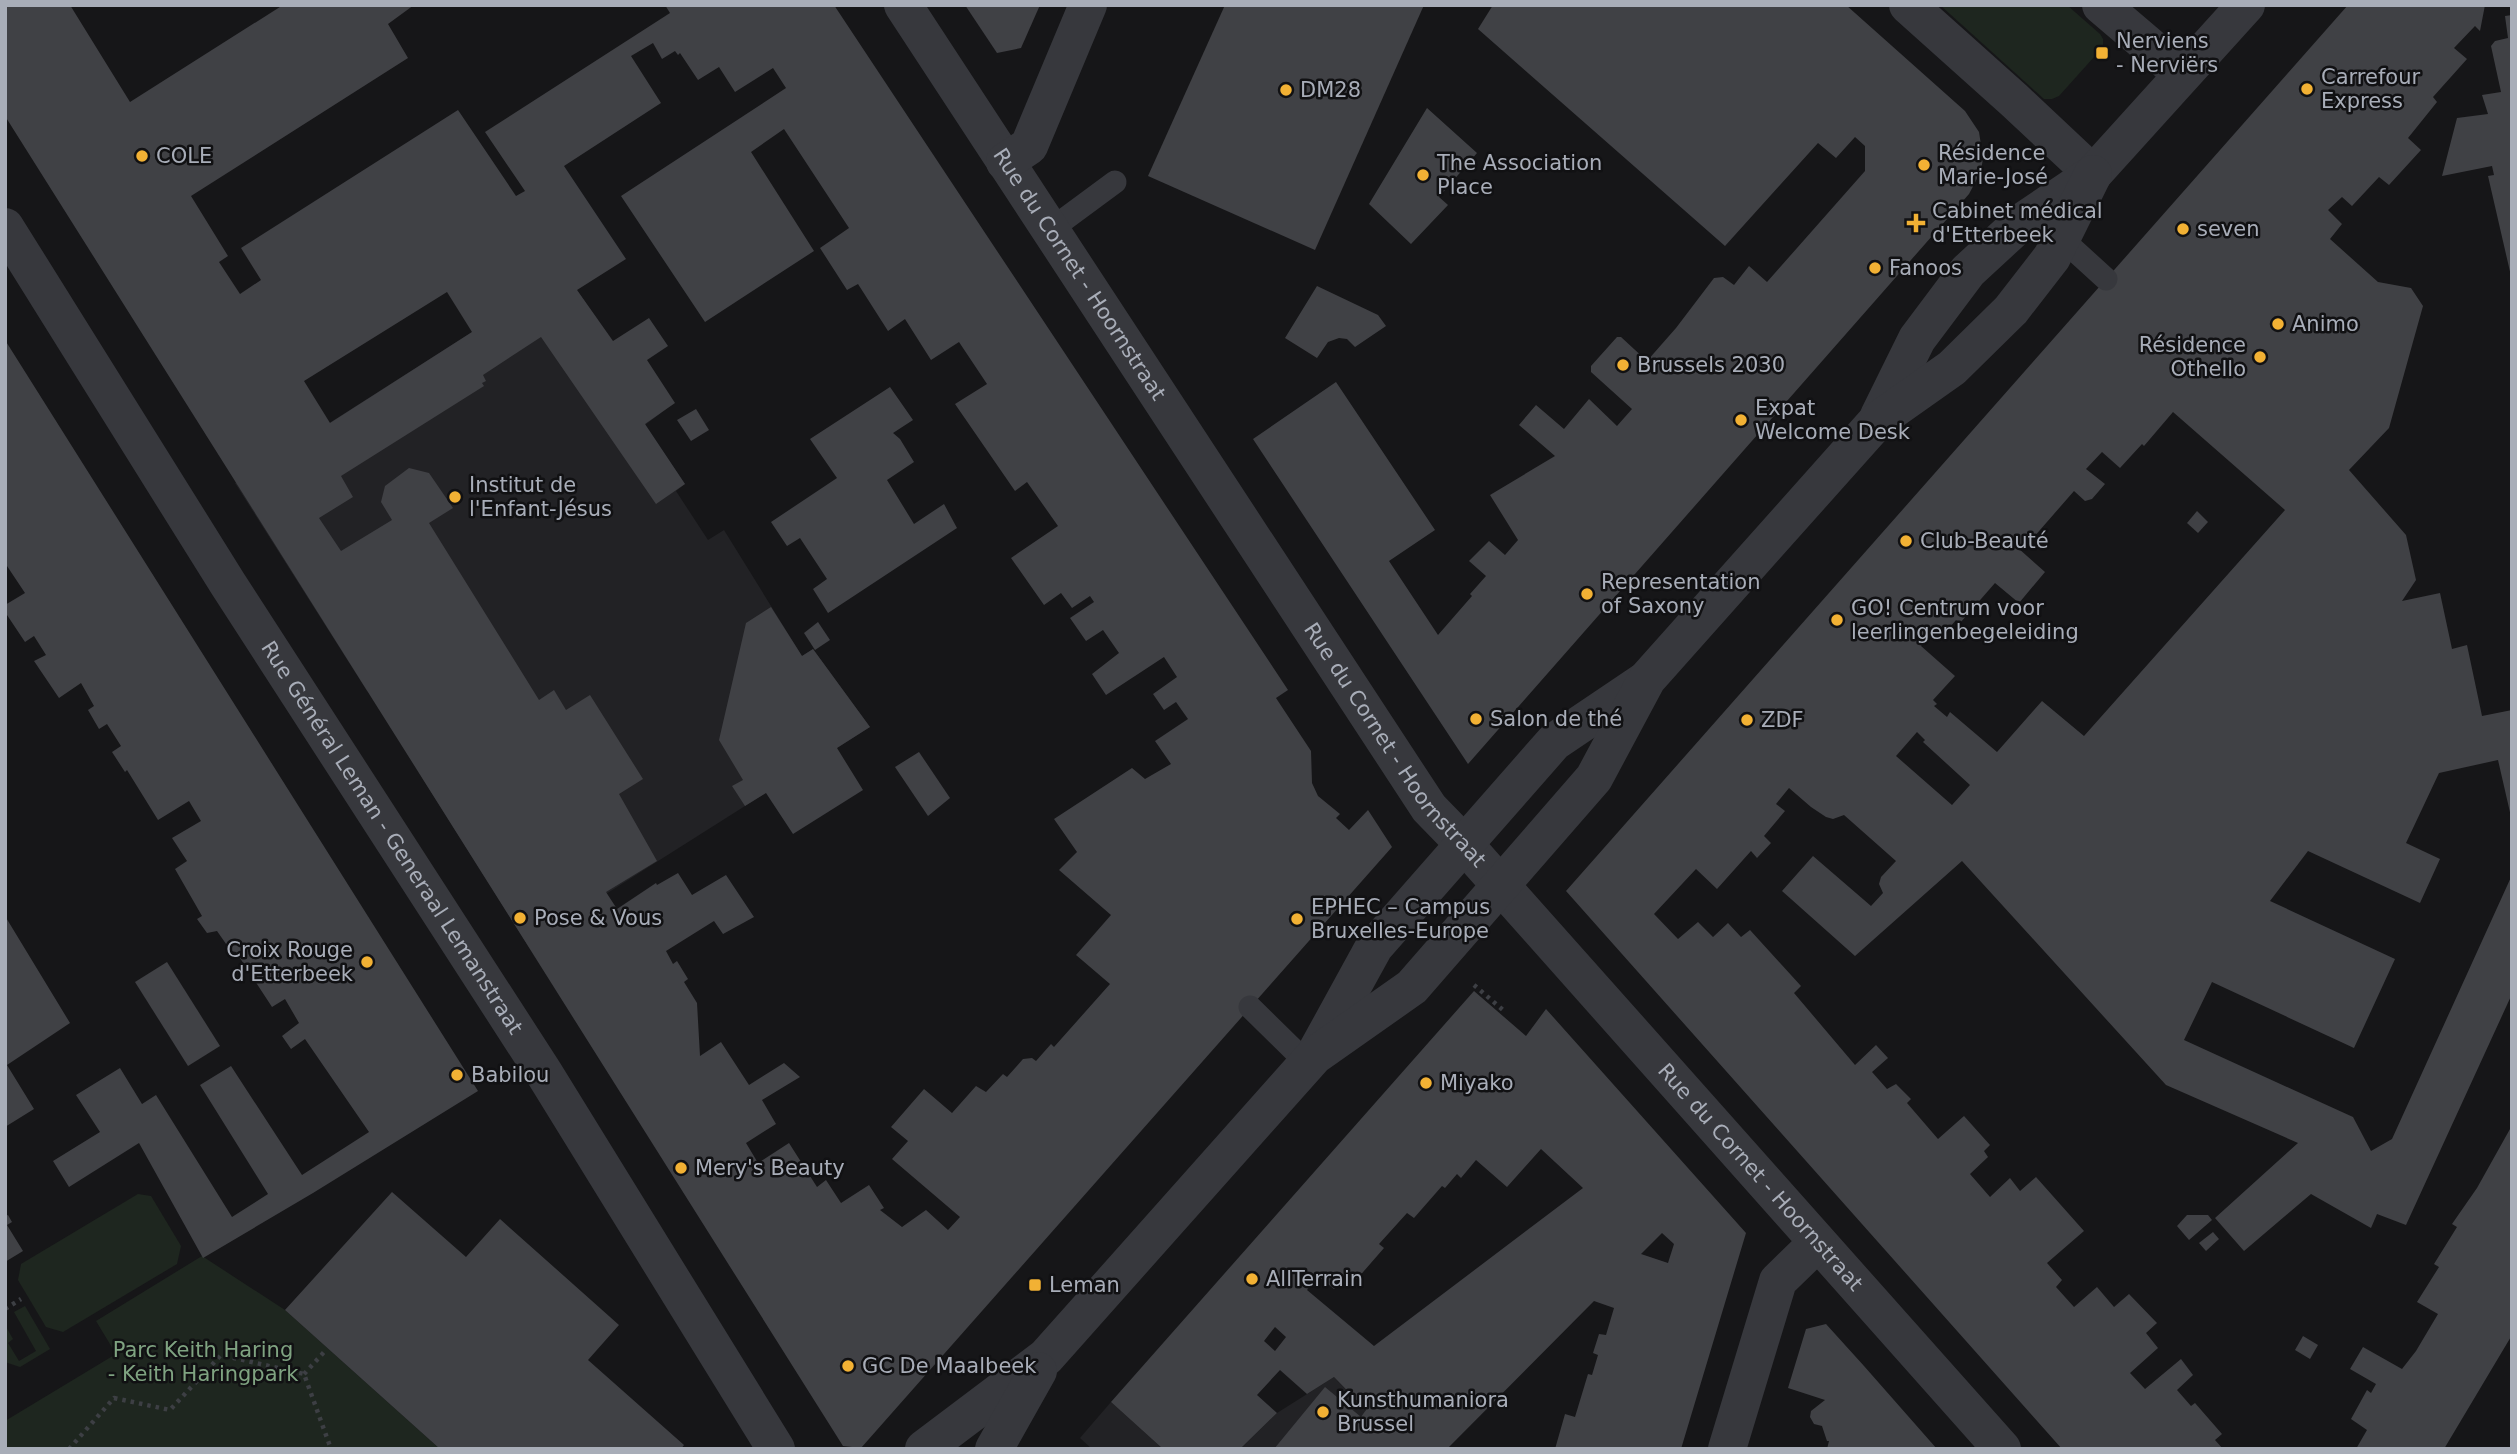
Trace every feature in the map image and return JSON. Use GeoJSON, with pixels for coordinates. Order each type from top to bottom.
{"type":"FeatureCollection","features":[{"type":"Feature","properties":{"kind":"street","name":"Rue du Cornet - Hoornstraat"},"geometry":{"type":"LineString","coordinates":[[903,5],[1429,808],[1464,844],[2002,1449]]}},
{"type":"Feature","properties":{"kind":"street"},"geometry":{"type":"LineString","coordinates":[[1005,162],[1029,146],[1088,5]]}},
{"type":"Feature","properties":{"kind":"street"},"geometry":{"type":"LineString","coordinates":[[1908,5],[2093,174]]}},
{"type":"Feature","properties":{"kind":"street"},"geometry":{"type":"LineString","coordinates":[[2101,5],[2182,74]]}},
{"type":"Feature","properties":{"kind":"street"},"geometry":{"type":"LineString","coordinates":[[1877,421],[1917,339],[1968,271],[2019,224],[2093,174],[2246,5]]}},
{"type":"Feature","properties":{"kind":"street"},"geometry":{"type":"LineString","coordinates":[[1310,1060],[1412,987],[1594,778],[1647,679],[1877,421],[1952,368],[2011,310],[2052,257],[2093,174]]}},
{"type":"Feature","properties":{"kind":"street","name":"Rue Général Leman - Generaal Lemanstraat"},"geometry":{"type":"LineString","coordinates":[[5,227],[228,584],[544,1073],[776,1449]]}},
{"type":"Feature","properties":{"kind":"street"},"geometry":{"type":"LineString","coordinates":[[923,1449],[1046,1357],[1310,1060],[1374,947],[1554,741],[1647,679]]}},
{"type":"Feature","properties":{"kind":"street"},"geometry":{"type":"LineString","coordinates":[[1727,1449],[1778,1281],[1817,1243]]}},
{"type":"Feature","properties":{"kind":"street"},"geometry":{"type":"LineString","coordinates":[[994,1449],[1046,1357]]}},
{"type":"Feature","properties":{"kind":"lane"},"geometry":{"type":"LineString","coordinates":[[1049,230],[1115,182]]}},
{"type":"Feature","properties":{"kind":"lane"},"geometry":{"type":"LineString","coordinates":[[2061,238],[2106,279]]}},
{"type":"Feature","properties":{"kind":"lane"},"geometry":{"type":"LineString","coordinates":[[1250,1007],[1310,1060]]}},
{"type":"Feature","properties":{"kind":"path"},"geometry":{"type":"LineString","coordinates":[[1477,988],[1503,1010],[1500,1013]]}},
{"type":"Feature","properties":{"kind":"path"},"geometry":{"type":"LineString","coordinates":[[5,1309],[21,1299]]}},
{"type":"Feature","properties":{"kind":"path"},"geometry":{"type":"LineString","coordinates":[[303,1374],[325,1351]]}},
{"type":"Feature","properties":{"kind":"path"},"geometry":{"type":"LineString","coordinates":[[69,1449],[114,1398],[170,1409],[221,1355],[303,1374]]}},
{"type":"Feature","properties":{"kind":"path"},"geometry":{"type":"LineString","coordinates":[[303,1374],[331,1449]]}},
{"type":"Feature","properties":{"kind":"shaded area"},"geometry":{"type":"Polygon","coordinates":[[[577,290],[661,413],[645,425],[685,484],[676,491],[708,540],[724,530],[802,656],[813,649],[870,727],[527,944],[421,776],[485,614],[367,691],[235,483],[472,332],[577,290]]]}},
{"type":"Feature","properties":{"kind":"shaded area","name":"Kunsthumaniora Brussel"},"geometry":{"type":"Polygon","coordinates":[[[1334,1377],[1402,1449],[1240,1449],[1277,1413],[1334,1377]]]}},
{"type":"Feature","properties":{"kind":"shaded area"},"geometry":{"type":"Polygon","coordinates":[[[1111,1402],[1163,1449],[1092,1449],[1080,1438],[1111,1402]]]}},
{"type":"Feature","properties":{"kind":"green space"},"geometry":{"type":"Polygon","coordinates":[[[1940,5],[2067,5],[2100,34],[2103,47],[2059,96],[2044,99],[1940,5]]]}},
{"type":"Feature","properties":{"kind":"green space"},"geometry":{"type":"Polygon","coordinates":[[[138,1194],[151,1196],[181,1246],[177,1264],[63,1332],[46,1327],[18,1280],[21,1264],[138,1194]]]}},
{"type":"Feature","properties":{"kind":"green space","name":"Parc Keith Haring - Keith Haringpark"},"geometry":{"type":"Polygon","coordinates":[[[202,1256],[285,1310],[440,1449],[5,1449],[5,1421],[116,1354],[96,1321],[202,1256]]]}},
{"type":"Feature","properties":{"kind":"green space"},"geometry":{"type":"Polygon","coordinates":[[[25,1306],[50,1349],[20,1367],[5,1362],[5,1325],[13,1339],[8,1343],[19,1361],[36,1351],[14,1312],[25,1306]]]}},
{"type":"Feature","properties":{"kind":"building"},"geometry":{"type":"Polygon","coordinates":[[[5,5],[70,5],[130,102],[283,5],[414,5],[388,24],[408,58],[191,196],[228,256],[219,262],[240,294],[261,280],[241,248],[458,110],[516,196],[525,191],[485,132],[670,13],[665,5],[834,5],[1288,690],[1276,698],[1311,751],[1312,783],[1318,796],[1340,814],[1336,818],[1349,830],[1368,810],[1392,847],[861,1448],[843,1446],[5,116],[5,5]],[[653,43],[631,56],[661,103],[564,166],[626,259],[577,290],[613,341],[649,318],[668,346],[647,360],[675,403],[645,424],[685,484],[656,504],[541,337],[483,375],[486,381],[482,383],[484,386],[341,476],[353,497],[319,518],[341,551],[392,520],[381,502],[385,486],[409,468],[429,473],[453,508],[429,523],[539,700],[554,690],[566,710],[590,695],[643,779],[619,794],[657,861],[606,892],[617,909],[656,883],[657,885],[678,873],[692,895],[726,875],[754,917],[723,934],[714,921],[666,951],[673,964],[677,961],[688,979],[684,982],[697,1003],[700,1056],[721,1042],[749,1085],[784,1063],[800,1077],[762,1100],[776,1124],[746,1143],[758,1163],[789,1143],[817,1187],[826,1180],[841,1203],[869,1185],[884,1208],[880,1210],[902,1227],[926,1210],[948,1230],[960,1217],[892,1159],[908,1141],[891,1127],[924,1089],[952,1113],[976,1086],[986,1092],[1003,1074],[1007,1077],[1023,1059],[1032,1058],[1036,1061],[1051,1044],[1054,1047],[1110,984],[1076,955],[1111,915],[1059,870],[1077,852],[1054,819],[1132,768],[1145,779],[1171,764],[1155,741],[1188,719],[1176,702],[1164,710],[1153,694],[1177,677],[1164,657],[1106,695],[1092,674],[1119,653],[1103,630],[1086,641],[1070,618],[1094,602],[1090,596],[1072,608],[1061,593],[1044,605],[1011,558],[1058,526],[1027,482],[1015,491],[955,404],[987,384],[959,342],[931,360],[905,319],[888,331],[858,284],[847,290],[820,248],[849,228],[784,129],[751,152],[814,251],[705,322],[621,196],[786,88],[773,68],[735,92],[719,67],[698,80],[680,53],[678,55],[675,51],[662,59],[653,43]],[[447,292],[304,381],[330,423],[472,332],[447,292]]]}},
{"type":"Feature","properties":{"kind":"building"},"geometry":{"type":"Polygon","coordinates":[[[965,5],[1040,5],[1021,48],[997,53],[965,5]]]}},
{"type":"Feature","properties":{"kind":"building","name":"DM28"},"geometry":{"type":"Polygon","coordinates":[[[1225,5],[1424,5],[1315,250],[1148,176],[1225,5]]]}},
{"type":"Feature","properties":{"kind":"building"},"geometry":{"type":"Polygon","coordinates":[[[1493,5],[1846,5],[1965,111],[1979,132],[1983,158],[1981,171],[1969,194],[1468,764],[1253,439],[1336,382],[1435,530],[1389,561],[1438,635],[1486,576],[1469,561],[1489,541],[1505,555],[1518,540],[1490,495],[1555,456],[1519,425],[1536,405],[1564,429],[1589,399],[1617,426],[1632,409],[1591,372],[1591,366],[1617,337],[1621,337],[1647,361],[1714,278],[1723,277],[1734,285],[1749,266],[1767,282],[1865,171],[1865,146],[1855,137],[1836,158],[1818,143],[1725,246],[1478,29],[1493,5]]]}},
{"type":"Feature","properties":{"kind":"building"},"geometry":{"type":"Polygon","coordinates":[[[2348,5],[2485,5],[2480,31],[2475,26],[2454,48],[2467,59],[2433,97],[2437,102],[2408,138],[2421,150],[2389,185],[2379,177],[2352,206],[2342,197],[2328,210],[2342,224],[2330,239],[2378,282],[2411,288],[2423,306],[2389,428],[2349,470],[2406,535],[2416,580],[2402,601],[2440,593],[2452,649],[2467,645],[2482,716],[2512,710],[2512,821],[2498,760],[2439,773],[2406,843],[2440,859],[2420,903],[2308,851],[2270,901],[2395,959],[2354,1048],[2212,982],[2184,1040],[2353,1117],[2371,1151],[2392,1139],[2512,875],[2512,994],[2406,1225],[2377,1214],[2371,1228],[2311,1194],[2244,1251],[2215,1218],[2298,1143],[2166,1085],[1962,861],[1855,956],[1782,891],[1813,856],[1871,906],[1883,893],[1879,884],[1881,877],[1896,861],[1844,815],[1833,819],[1826,817],[1789,788],[1776,804],[1785,811],[1764,836],[1771,843],[1757,858],[1751,851],[1717,889],[1696,869],[1654,914],[1678,939],[1698,922],[1713,937],[1728,923],[1741,937],[1750,930],[1801,986],[1794,993],[1855,1065],[1876,1045],[1888,1058],[1872,1072],[1887,1089],[1896,1084],[1911,1099],[1907,1103],[1938,1139],[1964,1116],[1990,1145],[1984,1151],[1988,1157],[1970,1174],[1990,1197],[2010,1178],[2020,1191],[2036,1177],[2084,1231],[2047,1263],[2062,1280],[2056,1287],[2074,1307],[2097,1287],[2114,1307],[2129,1294],[2157,1323],[2146,1333],[2158,1348],[2130,1373],[2145,1389],[2181,1359],[2193,1375],[2177,1390],[2191,1406],[2195,1403],[2222,1434],[2215,1440],[2223,1449],[2062,1449],[1566,891],[2348,5]],[[2173,412],[2144,446],[2142,444],[2120,468],[2102,452],[2086,469],[2105,484],[2092,499],[2085,501],[2074,491],[2033,538],[2030,535],[2018,548],[2045,572],[2019,603],[1995,583],[1960,623],[1956,620],[1944,634],[1937,628],[1921,646],[1955,676],[1933,700],[1937,704],[1934,706],[1947,717],[1950,712],[1997,752],[2042,701],[2084,736],[2285,510],[2173,412]],[[1917,732],[1896,756],[1952,805],[1970,785],[1923,742],[1925,740],[1917,732]]]}},
{"type":"Feature","properties":{"kind":"building"},"geometry":{"type":"Polygon","coordinates":[[[2512,15],[2511,276],[2488,176],[2494,175],[2492,166],[2442,176],[2457,118],[2488,114],[2482,95],[2501,92],[2491,46],[2495,41],[2508,38],[2505,16],[2512,15]]]}},
{"type":"Feature","properties":{"kind":"building"},"geometry":{"type":"Polygon","coordinates":[[[1427,108],[1477,153],[1439,197],[1448,205],[1411,244],[1369,204],[1427,108]]]}},
{"type":"Feature","properties":{"kind":"building"},"geometry":{"type":"Polygon","coordinates":[[[1317,286],[1378,315],[1386,326],[1355,347],[1347,339],[1339,338],[1328,342],[1317,358],[1285,338],[1317,286]]]}},
{"type":"Feature","properties":{"kind":"building"},"geometry":{"type":"Polygon","coordinates":[[[5,340],[478,1091],[203,1258],[139,1143],[69,1187],[53,1161],[100,1132],[76,1095],[120,1068],[142,1104],[156,1095],[232,1217],[268,1194],[200,1085],[231,1066],[302,1175],[369,1132],[305,1039],[291,1049],[282,1036],[299,1023],[285,999],[272,1007],[236,952],[231,951],[217,931],[207,933],[197,919],[202,916],[175,869],[187,861],[172,838],[201,821],[189,801],[158,820],[127,770],[125,772],[112,752],[121,746],[107,724],[99,729],[88,710],[94,706],[81,683],[59,698],[34,661],[46,655],[34,636],[25,642],[5,612],[5,605],[25,593],[5,563],[5,340]]]}},
{"type":"Feature","properties":{"kind":"building"},"geometry":{"type":"Polygon","coordinates":[[[890,387],[913,420],[893,433],[900,439],[914,462],[887,480],[914,524],[944,504],[957,528],[828,613],[813,589],[827,579],[800,538],[787,546],[771,522],[837,478],[810,439],[890,387]]]}},
{"type":"Feature","properties":{"kind":"building"},"geometry":{"type":"Polygon","coordinates":[[[696,409],[709,430],[691,441],[677,420],[696,409]]]}},
{"type":"Feature","properties":{"kind":"building"},"geometry":{"type":"Polygon","coordinates":[[[2197,511],[2208,522],[2198,533],[2187,523],[2197,511]]]}},
{"type":"Feature","properties":{"kind":"building"},"geometry":{"type":"Polygon","coordinates":[[[771,607],[802,656],[813,649],[870,727],[837,748],[863,790],[793,834],[766,793],[745,806],[732,786],[743,780],[719,740],[746,623],[771,607]]]}},
{"type":"Feature","properties":{"kind":"building"},"geometry":{"type":"Polygon","coordinates":[[[818,622],[830,640],[815,650],[804,633],[818,622]]]}},
{"type":"Feature","properties":{"kind":"building"},"geometry":{"type":"Polygon","coordinates":[[[919,752],[950,798],[928,816],[895,767],[919,752]]]}},
{"type":"Feature","properties":{"kind":"building"},"geometry":{"type":"Polygon","coordinates":[[[5,916],[70,1023],[7,1065],[34,1109],[5,1127],[5,916]]]}},
{"type":"Feature","properties":{"kind":"building"},"geometry":{"type":"Polygon","coordinates":[[[167,962],[220,1046],[188,1066],[135,982],[167,962]]]}},
{"type":"Feature","properties":{"kind":"building"},"geometry":{"type":"Polygon","coordinates":[[[1474,991],[1526,1036],[1546,1009],[1746,1233],[1681,1449],[1555,1449],[1565,1414],[1575,1417],[1588,1374],[1592,1375],[1598,1355],[1593,1353],[1599,1334],[1606,1335],[1614,1308],[1594,1301],[1447,1449],[1274,1449],[1325,1387],[1361,1417],[1366,1410],[1334,1377],[1307,1394],[1280,1370],[1257,1395],[1277,1413],[1240,1449],[1163,1449],[1111,1402],[1474,991]],[[1541,1149],[1507,1187],[1476,1160],[1461,1178],[1457,1174],[1445,1188],[1442,1186],[1414,1218],[1407,1213],[1379,1244],[1384,1248],[1357,1279],[1348,1272],[1334,1289],[1318,1276],[1307,1290],[1374,1346],[1583,1188],[1541,1149]],[[1662,1233],[1641,1254],[1668,1263],[1674,1244],[1662,1233]],[[1275,1327],[1264,1341],[1275,1351],[1286,1337],[1275,1327]]]}},
{"type":"Feature","properties":{"kind":"building"},"geometry":{"type":"Polygon","coordinates":[[[2510,1129],[2512,1335],[2444,1449],[2356,1449],[2367,1430],[2351,1419],[2367,1390],[2371,1393],[2376,1384],[2350,1369],[2363,1347],[2402,1369],[2416,1351],[2438,1314],[2417,1302],[2439,1267],[2434,1264],[2457,1227],[2452,1224],[2477,1188],[2510,1129]]]}},
{"type":"Feature","properties":{"kind":"building"},"geometry":{"type":"Polygon","coordinates":[[[392,1192],[466,1257],[500,1219],[619,1325],[588,1360],[684,1445],[681,1449],[440,1449],[285,1310],[392,1192]]]}},
{"type":"Feature","properties":{"kind":"building"},"geometry":{"type":"Polygon","coordinates":[[[8,1215],[12,1222],[7,1225],[23,1251],[5,1262],[5,1216],[8,1215]]]}},
{"type":"Feature","properties":{"kind":"building"},"geometry":{"type":"Polygon","coordinates":[[[2187,1215],[2208,1215],[2212,1220],[2189,1240],[2177,1226],[2187,1215]]]}},
{"type":"Feature","properties":{"kind":"building"},"geometry":{"type":"Polygon","coordinates":[[[2213,1232],[2219,1239],[2206,1251],[2199,1243],[2213,1232]]]}},
{"type":"Feature","properties":{"kind":"building"},"geometry":{"type":"Polygon","coordinates":[[[1826,1324],[1937,1449],[1827,1449],[1829,1441],[1822,1426],[1814,1424],[1810,1417],[1811,1411],[1825,1400],[1788,1388],[1806,1329],[1826,1324]]]}},
{"type":"Feature","properties":{"kind":"building"},"geometry":{"type":"Polygon","coordinates":[[[2303,1336],[2318,1345],[2310,1359],[2295,1350],[2303,1336]]]}},
{"type":"Feature","properties":{"kind":"place","name":"Nerviens - Nerviërs"},"geometry":{"type":"Point","coordinates":[2102,53]}},
{"type":"Feature","properties":{"kind":"place","name":"Carrefour Express"},"geometry":{"type":"Point","coordinates":[2307,89]}},
{"type":"Feature","properties":{"kind":"place","name":"DM28"},"geometry":{"type":"Point","coordinates":[1286,90]}},
{"type":"Feature","properties":{"kind":"place","name":"COLE"},"geometry":{"type":"Point","coordinates":[142,156]}},
{"type":"Feature","properties":{"kind":"place","name":"Résidence Marie-José"},"geometry":{"type":"Point","coordinates":[1924,165]}},
{"type":"Feature","properties":{"kind":"place","name":"The Association Place"},"geometry":{"type":"Point","coordinates":[1423,175]}},
{"type":"Feature","properties":{"kind":"place","name":"Cabinet médical d'Etterbeek"},"geometry":{"type":"Point","coordinates":[1916,223]}},
{"type":"Feature","properties":{"kind":"place","name":"seven"},"geometry":{"type":"Point","coordinates":[2183,229]}},
{"type":"Feature","properties":{"kind":"place","name":"Fanoos"},"geometry":{"type":"Point","coordinates":[1875,268]}},
{"type":"Feature","properties":{"kind":"place","name":"Animo"},"geometry":{"type":"Point","coordinates":[2278,324]}},
{"type":"Feature","properties":{"kind":"place","name":"Résidence Othello"},"geometry":{"type":"Point","coordinates":[2260,357]}},
{"type":"Feature","properties":{"kind":"place","name":"Brussels 2030"},"geometry":{"type":"Point","coordinates":[1623,365]}},
{"type":"Feature","properties":{"kind":"place","name":"Expat Welcome Desk"},"geometry":{"type":"Point","coordinates":[1741,420]}},
{"type":"Feature","properties":{"kind":"place","name":"Institut de l'Enfant-Jésus"},"geometry":{"type":"Point","coordinates":[455,497]}},
{"type":"Feature","properties":{"kind":"place","name":"Club-Beauté"},"geometry":{"type":"Point","coordinates":[1906,541]}},
{"type":"Feature","properties":{"kind":"place","name":"Representation of Saxony"},"geometry":{"type":"Point","coordinates":[1587,594]}},
{"type":"Feature","properties":{"kind":"place","name":"GO! Centrum voor leerlingenbegeleiding"},"geometry":{"type":"Point","coordinates":[1837,620]}},
{"type":"Feature","properties":{"kind":"place","name":"Salon de thé"},"geometry":{"type":"Point","coordinates":[1476,719]}},
{"type":"Feature","properties":{"kind":"place","name":"ZDF"},"geometry":{"type":"Point","coordinates":[1747,720]}},
{"type":"Feature","properties":{"kind":"place","name":"Pose & Vous"},"geometry":{"type":"Point","coordinates":[520,918]}},
{"type":"Feature","properties":{"kind":"place","name":"EPHEC – Campus Bruxelles-Europe"},"geometry":{"type":"Point","coordinates":[1297,919]}},
{"type":"Feature","properties":{"kind":"place","name":"Croix Rouge d'Etterbeek"},"geometry":{"type":"Point","coordinates":[367,962]}},
{"type":"Feature","properties":{"kind":"place","name":"Babilou"},"geometry":{"type":"Point","coordinates":[457,1075]}},
{"type":"Feature","properties":{"kind":"place","name":"Miyako"},"geometry":{"type":"Point","coordinates":[1426,1083]}},
{"type":"Feature","properties":{"kind":"place","name":"Mery's Beauty"},"geometry":{"type":"Point","coordinates":[681,1168]}},
{"type":"Feature","properties":{"kind":"place","name":"AllTerrain"},"geometry":{"type":"Point","coordinates":[1252,1279]}},
{"type":"Feature","properties":{"kind":"place","name":"Leman"},"geometry":{"type":"Point","coordinates":[1035,1285]}},
{"type":"Feature","properties":{"kind":"place","name":"GC De Maalbeek"},"geometry":{"type":"Point","coordinates":[848,1366]}},
{"type":"Feature","properties":{"kind":"place","name":"Kunsthumaniora Brussel"},"geometry":{"type":"Point","coordinates":[1323,1412]}}]}
